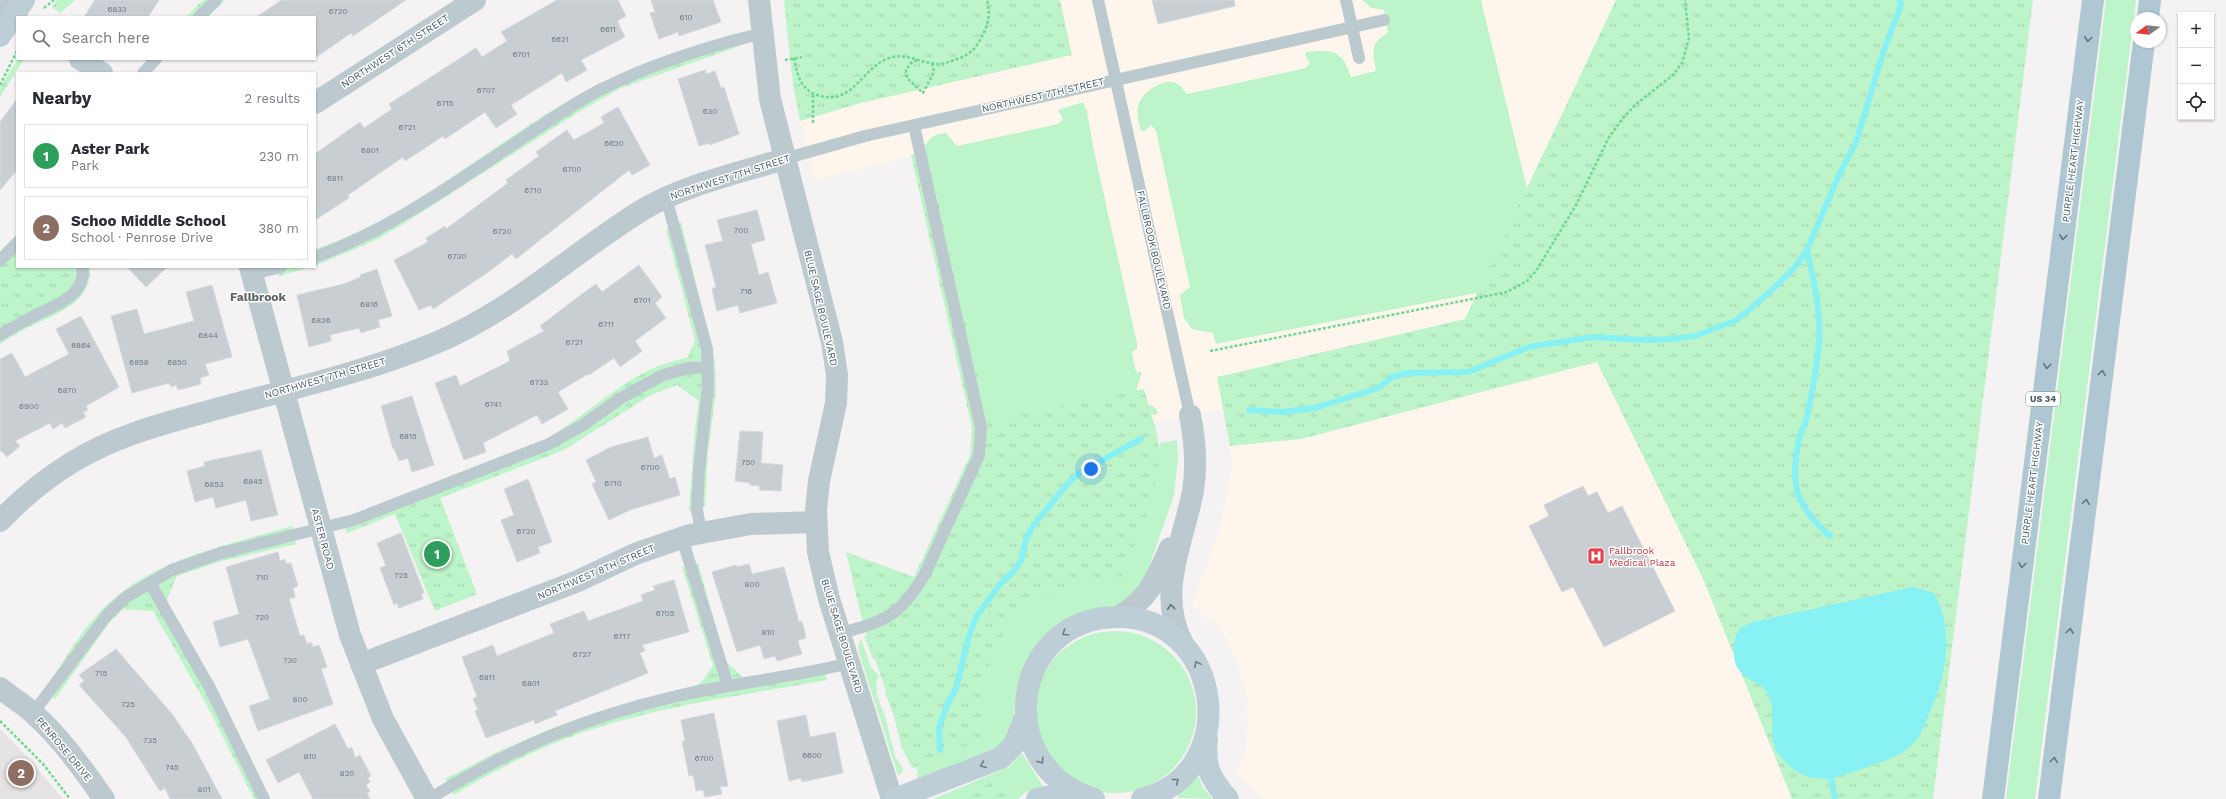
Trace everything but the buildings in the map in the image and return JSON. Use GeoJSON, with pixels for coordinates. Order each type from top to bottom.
{"type":"FeatureCollection","features":[{"type":"Feature","properties":{"kind":"main road","name":"PURPLE HEART HIGHWAY"},"geometry":{"type":"LineString","coordinates":[[1993,799],[2093,0]]}},
{"type":"Feature","properties":{"kind":"main road"},"geometry":{"type":"LineString","coordinates":[[2149,12],[2150,0]]}},
{"type":"Feature","properties":{"kind":"main road"},"geometry":{"type":"LineString","coordinates":[[2049,799],[2143,48]]}},
{"type":"Feature","properties":{"kind":"street","name":"NORTHWEST 6TH STREET"},"geometry":{"type":"LineString","coordinates":[[316,102],[475,0]]}},
{"type":"Feature","properties":{"kind":"street","name":"BLUE SAGE BOULEVARD"},"geometry":{"type":"LineString","coordinates":[[759,0],[770,99],[784,159],[832,342],[837,375],[836,403],[819,480],[816,522],[818,552],[823,578],[892,799]]}},
{"type":"Feature","properties":{"kind":"street"},"geometry":{"type":"LineString","coordinates":[[0,36],[20,9]]}},
{"type":"Feature","properties":{"kind":"street"},"geometry":{"type":"LineString","coordinates":[[82,60],[100,72]]}},
{"type":"Feature","properties":{"kind":"street","name":"NORTHWEST 7TH STREET"},"geometry":{"type":"LineString","coordinates":[[0,521],[41,484],[71,463],[102,446],[166,423],[360,370],[433,344],[461,332],[505,307],[616,227],[666,198],[784,159]]}},
{"type":"Feature","properties":{"kind":"street","name":"ASTER ROAD"},"geometry":{"type":"LineString","coordinates":[[251,271],[350,635],[383,719],[411,774],[428,799]]}},
{"type":"Feature","properties":{"kind":"street","name":"FALLBROOK BOULEVARD"},"geometry":{"type":"LineString","coordinates":[[1183,644],[1173,622],[1170,595],[1172,576],[1190,502],[1195,459],[1190,415]]}},
{"type":"Feature","properties":{"kind":"street","name":"FALLBROOK BOULEVARD"},"geometry":{"type":"LineString","coordinates":[[1118,617],[1135,607],[1152,587],[1190,502]]}},
{"type":"Feature","properties":{"kind":"street","name":"NORTHWEST 8TH STREET"},"geometry":{"type":"LineString","coordinates":[[361,664],[578,581],[635,554],[692,535],[751,524],[816,522]]}},
{"type":"Feature","properties":{"kind":"street"},"geometry":{"type":"LineString","coordinates":[[895,799],[1001,758],[1014,745],[1025,718],[1027,689],[1035,668],[1055,640],[1069,630],[1084,623],[1101,618],[1118,617],[1136,619],[1153,624],[1169,632],[1183,644],[1199,668],[1208,689],[1209,723],[1206,757],[1209,772],[1215,784],[1228,799]]}},
{"type":"Feature","properties":{"kind":"street","name":"PENROSE DRIVE"},"geometry":{"type":"LineString","coordinates":[[0,688],[33,713],[68,750],[104,799]]}},
{"type":"Feature","properties":{"kind":"street"},"geometry":{"type":"LineString","coordinates":[[1025,718],[1034,750],[1042,764],[1053,776],[1087,797]]}},
{"type":"Feature","properties":{"kind":"street"},"geometry":{"type":"LineString","coordinates":[[1142,799],[1164,790],[1189,768],[1205,740],[1209,723]]}},
{"type":"Feature","properties":{"kind":"street"},"geometry":{"type":"LineString","coordinates":[[1037,799],[1054,795],[1087,797]]}},
{"type":"Feature","properties":{"kind":"lane"},"geometry":{"type":"LineString","coordinates":[[200,16],[216,0]]}},
{"type":"Feature","properties":{"kind":"lane","name":"FALLBROOK BOULEVARD"},"geometry":{"type":"LineString","coordinates":[[1098,0],[1190,415]]}},
{"type":"Feature","properties":{"kind":"lane"},"geometry":{"type":"LineString","coordinates":[[1346,0],[1359,58]]}},
{"type":"Feature","properties":{"kind":"lane","name":"NORTHWEST 7TH STREET"},"geometry":{"type":"LineString","coordinates":[[784,159],[865,136],[1384,20]]}},
{"type":"Feature","properties":{"kind":"lane"},"geometry":{"type":"LineString","coordinates":[[316,257],[392,223],[573,105],[606,87],[657,65],[736,39],[763,33]]}},
{"type":"Feature","properties":{"kind":"lane"},"geometry":{"type":"LineString","coordinates":[[144,72],[155,60]]}},
{"type":"Feature","properties":{"kind":"lane"},"geometry":{"type":"LineString","coordinates":[[841,633],[872,625],[890,616],[915,591],[925,574],[973,469],[982,443],[981,428],[914,125]]}},
{"type":"Feature","properties":{"kind":"lane"},"geometry":{"type":"LineString","coordinates":[[666,198],[707,349],[708,386],[700,463],[698,510],[692,535],[728,686]]}},
{"type":"Feature","properties":{"kind":"lane"},"geometry":{"type":"LineString","coordinates":[[0,261],[16,244]]}},
{"type":"Feature","properties":{"kind":"lane"},"geometry":{"type":"LineString","coordinates":[[0,335],[31,317],[58,305],[73,294],[80,285],[82,268]]}},
{"type":"Feature","properties":{"kind":"lane"},"geometry":{"type":"LineString","coordinates":[[251,271],[274,268]]}},
{"type":"Feature","properties":{"kind":"lane"},"geometry":{"type":"LineString","coordinates":[[33,713],[107,615],[126,597],[172,570],[192,561],[354,520],[549,444],[567,435],[648,382],[677,371],[707,367]]}},
{"type":"Feature","properties":{"kind":"lane"},"geometry":{"type":"LineString","coordinates":[[150,583],[210,688],[264,799]]}},
{"type":"Feature","properties":{"kind":"lane"},"geometry":{"type":"LineString","coordinates":[[428,799],[496,760],[573,726],[642,705],[728,686],[850,663]]}},
{"type":"Feature","properties":{"kind":"path"},"geometry":{"type":"LineString","coordinates":[[20,9],[54,0]]}},
{"type":"Feature","properties":{"kind":"path"},"geometry":{"type":"LineString","coordinates":[[794,58],[800,81],[805,88],[813,93],[830,97],[848,92],[879,63],[888,58],[906,56],[932,63],[946,63],[968,55],[978,45],[988,18],[987,0]]}},
{"type":"Feature","properties":{"kind":"path"},"geometry":{"type":"LineString","coordinates":[[1210,351],[1507,292],[1527,281],[1536,271],[1552,247],[1613,132],[1635,105],[1673,75],[1682,63],[1689,38],[1685,0]]}},
{"type":"Feature","properties":{"kind":"path"},"geometry":{"type":"LineString","coordinates":[[0,85],[16,53]]}},
{"type":"Feature","properties":{"kind":"path"},"geometry":{"type":"LineString","coordinates":[[785,60],[802,57]]}},
{"type":"Feature","properties":{"kind":"path"},"geometry":{"type":"LineString","coordinates":[[918,60],[911,63],[906,70],[907,78],[923,93],[934,72],[932,63]]}},
{"type":"Feature","properties":{"kind":"path"},"geometry":{"type":"LineString","coordinates":[[813,93],[813,123]]}},
{"type":"Feature","properties":{"kind":"path"},"geometry":{"type":"LineString","coordinates":[[0,721],[43,764],[70,799]]}},
{"type":"Feature","properties":{"kind":"shaded area"},"geometry":{"type":"Polygon","coordinates":[[[784,0],[1616,0],[1465,319],[1217,377],[1223,409],[1153,423],[1144,389],[988,422],[927,151],[815,180],[797,108],[784,0]]]}},
{"type":"Feature","properties":{"kind":"shaded area"},"geometry":{"type":"Polygon","coordinates":[[[1597,362],[1704,581],[1792,799],[1262,799],[1236,772],[1245,753],[1248,726],[1247,701],[1231,646],[1215,623],[1192,606],[1219,529],[1228,491],[1231,468],[1230,446],[1301,439],[1597,362]]]}},
{"type":"Feature","properties":{"kind":"shaded area"},"geometry":{"type":"Polygon","coordinates":[[[0,729],[23,752],[63,799],[0,799],[0,729]]]}},
{"type":"Feature","properties":{"kind":"green space"},"geometry":{"type":"Polygon","coordinates":[[[57,0],[75,0],[60,13],[52,7],[57,0]]]}},
{"type":"Feature","properties":{"kind":"green space"},"geometry":{"type":"Polygon","coordinates":[[[203,0],[225,0],[209,16],[187,16],[203,0]]]}},
{"type":"Feature","properties":{"kind":"green space"},"geometry":{"type":"Polygon","coordinates":[[[784,0],[1060,0],[1072,55],[861,103],[800,121],[793,85],[784,0]]]}},
{"type":"Feature","properties":{"kind":"green space"},"geometry":{"type":"Polygon","coordinates":[[[1362,0],[1481,0],[1543,254],[1491,290],[1216,344],[1213,333],[1192,329],[1184,318],[1180,295],[1190,287],[1156,131],[1151,125],[1145,131],[1141,131],[1137,112],[1140,101],[1143,96],[1153,87],[1165,82],[1178,84],[1187,94],[1306,68],[1310,63],[1305,55],[1306,52],[1323,51],[1335,53],[1344,61],[1351,77],[1376,71],[1373,53],[1375,45],[1382,36],[1388,32],[1384,10],[1371,8],[1362,0]]]}},
{"type":"Feature","properties":{"kind":"green space"},"geometry":{"type":"Polygon","coordinates":[[[1616,0],[2033,0],[1933,799],[1792,799],[1704,581],[1597,362],[1301,439],[1230,446],[1217,377],[1465,319],[1616,0]]]}},
{"type":"Feature","properties":{"kind":"green space"},"geometry":{"type":"Polygon","coordinates":[[[2106,0],[2136,0],[2134,12],[2130,12],[2130,47],[2035,799],[2006,799],[2106,0]]]}},
{"type":"Feature","properties":{"kind":"green space"},"geometry":{"type":"Polygon","coordinates":[[[736,33],[737,47],[621,88],[577,113],[376,240],[316,266],[316,249],[349,236],[382,220],[445,182],[506,140],[568,101],[608,80],[650,62],[736,33]]]}},
{"type":"Feature","properties":{"kind":"green space"},"geometry":{"type":"Polygon","coordinates":[[[17,60],[23,60],[0,97],[0,87],[17,60]]]}},
{"type":"Feature","properties":{"kind":"green space"},"geometry":{"type":"Polygon","coordinates":[[[1083,102],[1087,111],[1093,146],[1137,343],[1137,349],[1132,352],[1136,372],[1142,372],[1135,394],[877,662],[872,657],[864,636],[883,629],[983,462],[925,145],[934,136],[942,133],[946,133],[957,146],[1058,124],[1063,119],[1058,110],[1083,102]]]}},
{"type":"Feature","properties":{"kind":"green space"},"geometry":{"type":"Polygon","coordinates":[[[927,151],[988,421],[1144,389],[1155,428],[1159,451],[1158,467],[1151,500],[1140,533],[1121,579],[1094,580],[1068,586],[1043,596],[1021,611],[1013,619],[999,642],[985,681],[981,705],[984,739],[912,768],[862,620],[846,552],[914,577],[970,455],[972,428],[911,155],[927,151]]]}},
{"type":"Feature","properties":{"kind":"green space"},"geometry":{"type":"Polygon","coordinates":[[[681,222],[715,362],[716,392],[708,452],[705,506],[689,511],[695,429],[699,401],[677,385],[651,395],[564,450],[440,498],[477,594],[435,611],[395,514],[347,533],[343,519],[544,440],[629,381],[658,366],[688,357],[695,340],[666,229],[681,222]]]}},
{"type":"Feature","properties":{"kind":"green space"},"geometry":{"type":"Polygon","coordinates":[[[16,235],[16,268],[90,268],[89,279],[85,290],[79,298],[61,312],[22,331],[0,344],[0,251],[16,235]]]}},
{"type":"Feature","properties":{"kind":"green space"},"geometry":{"type":"Polygon","coordinates":[[[277,268],[307,268],[279,276],[277,268]]]}},
{"type":"Feature","properties":{"kind":"green space"},"geometry":{"type":"Polygon","coordinates":[[[1142,403],[1153,406],[1158,414],[1153,415],[1148,407],[1156,432],[1156,459],[1160,443],[1177,440],[1178,458],[1174,495],[1141,590],[1023,672],[1016,690],[1013,729],[1000,749],[921,782],[917,777],[918,770],[910,764],[902,748],[893,713],[886,696],[885,688],[887,680],[1142,403]]]}},
{"type":"Feature","properties":{"kind":"green space"},"geometry":{"type":"Polygon","coordinates":[[[292,526],[296,544],[222,561],[177,576],[165,604],[269,799],[254,799],[210,711],[153,611],[123,609],[109,623],[55,699],[44,691],[76,641],[91,622],[118,595],[140,580],[163,567],[188,557],[292,526]]]}},
{"type":"Feature","properties":{"kind":"green space"},"geometry":{"type":"Polygon","coordinates":[[[698,563],[726,662],[745,679],[822,665],[827,680],[674,708],[613,723],[567,738],[533,752],[501,768],[454,795],[445,779],[499,751],[548,730],[600,711],[700,684],[713,666],[682,567],[698,563]]]}},
{"type":"Feature","properties":{"kind":"green space"},"geometry":{"type":"Polygon","coordinates":[[[1107,631],[1123,631],[1146,637],[1166,649],[1178,661],[1193,688],[1196,712],[1193,736],[1190,743],[1178,763],[1166,775],[1139,790],[1123,793],[1107,793],[1084,787],[1064,775],[1052,763],[1037,736],[1034,720],[1034,704],[1040,681],[1052,661],[1064,649],[1091,634],[1107,631]]]}},
{"type":"Feature","properties":{"kind":"green space"},"geometry":{"type":"Polygon","coordinates":[[[861,639],[871,667],[879,676],[876,682],[877,696],[885,716],[895,756],[903,769],[902,773],[898,775],[860,656],[858,646],[861,639]]]}},
{"type":"Feature","properties":{"kind":"green space"},"geometry":{"type":"Polygon","coordinates":[[[1022,753],[1043,786],[1026,792],[1018,799],[933,799],[1009,767],[1022,753]]]}},
{"type":"Feature","properties":{"kind":"green space"},"geometry":{"type":"Polygon","coordinates":[[[1198,776],[1203,788],[1213,799],[1178,798],[1178,795],[1198,776]]]}},
{"type":"Feature","properties":{"kind":"green space"},"geometry":{"type":"Polygon","coordinates":[[[1002,778],[1013,794],[1009,799],[951,799],[1002,778]]]}},
{"type":"Feature","properties":{"kind":"water"},"geometry":{"type":"Polygon","coordinates":[[[1913,587],[1934,593],[1940,606],[1946,634],[1945,664],[1942,679],[1932,707],[1918,738],[1906,750],[1895,756],[1843,775],[1821,779],[1800,773],[1780,756],[1773,742],[1772,709],[1768,694],[1765,690],[1741,673],[1736,665],[1734,643],[1737,633],[1741,628],[1753,622],[1913,587]]]}},
{"type":"Feature","properties":{"kind":"waterway"},"geometry":{"type":"LineString","coordinates":[[1249,410],[1282,412],[1315,408],[1378,388],[1392,377],[1408,373],[1468,372],[1529,347],[1593,337],[1645,340],[1672,339],[1695,336],[1737,320],[1773,289],[1795,267],[1807,250],[1839,175],[1856,142],[1884,50],[1901,5],[1900,0]]}},
{"type":"Feature","properties":{"kind":"waterway"},"geometry":{"type":"LineString","coordinates":[[1807,250],[1819,313],[1819,338],[1810,401],[1796,456],[1795,483],[1798,494],[1809,515],[1830,536]]}},
{"type":"Feature","properties":{"kind":"waterway"},"geometry":{"type":"LineString","coordinates":[[940,750],[939,728],[947,705],[956,688],[969,636],[976,617],[1000,584],[1013,572],[1021,561],[1026,539],[1033,526],[1069,482],[1082,471],[1141,439]]}},
{"type":"Feature","properties":{"kind":"waterway"},"geometry":{"type":"LineString","coordinates":[[1831,779],[1835,799]]}},
{"type":"Feature","properties":{"kind":"place","name":"Aster Park"},"geometry":{"type":"Point","coordinates":[437,554]}},
{"type":"Feature","properties":{"kind":"place","name":"Fallbrook Medical Plaza"},"geometry":{"type":"Point","coordinates":[1596,556]}},
{"type":"Feature","properties":{"kind":"place","name":"Schoo Middle School"},"geometry":{"type":"Point","coordinates":[21,773]}},
{"type":"Feature","properties":{"kind":"district","name":"Fallbrook"},"geometry":{"type":"Point","coordinates":[258,297]}}]}
